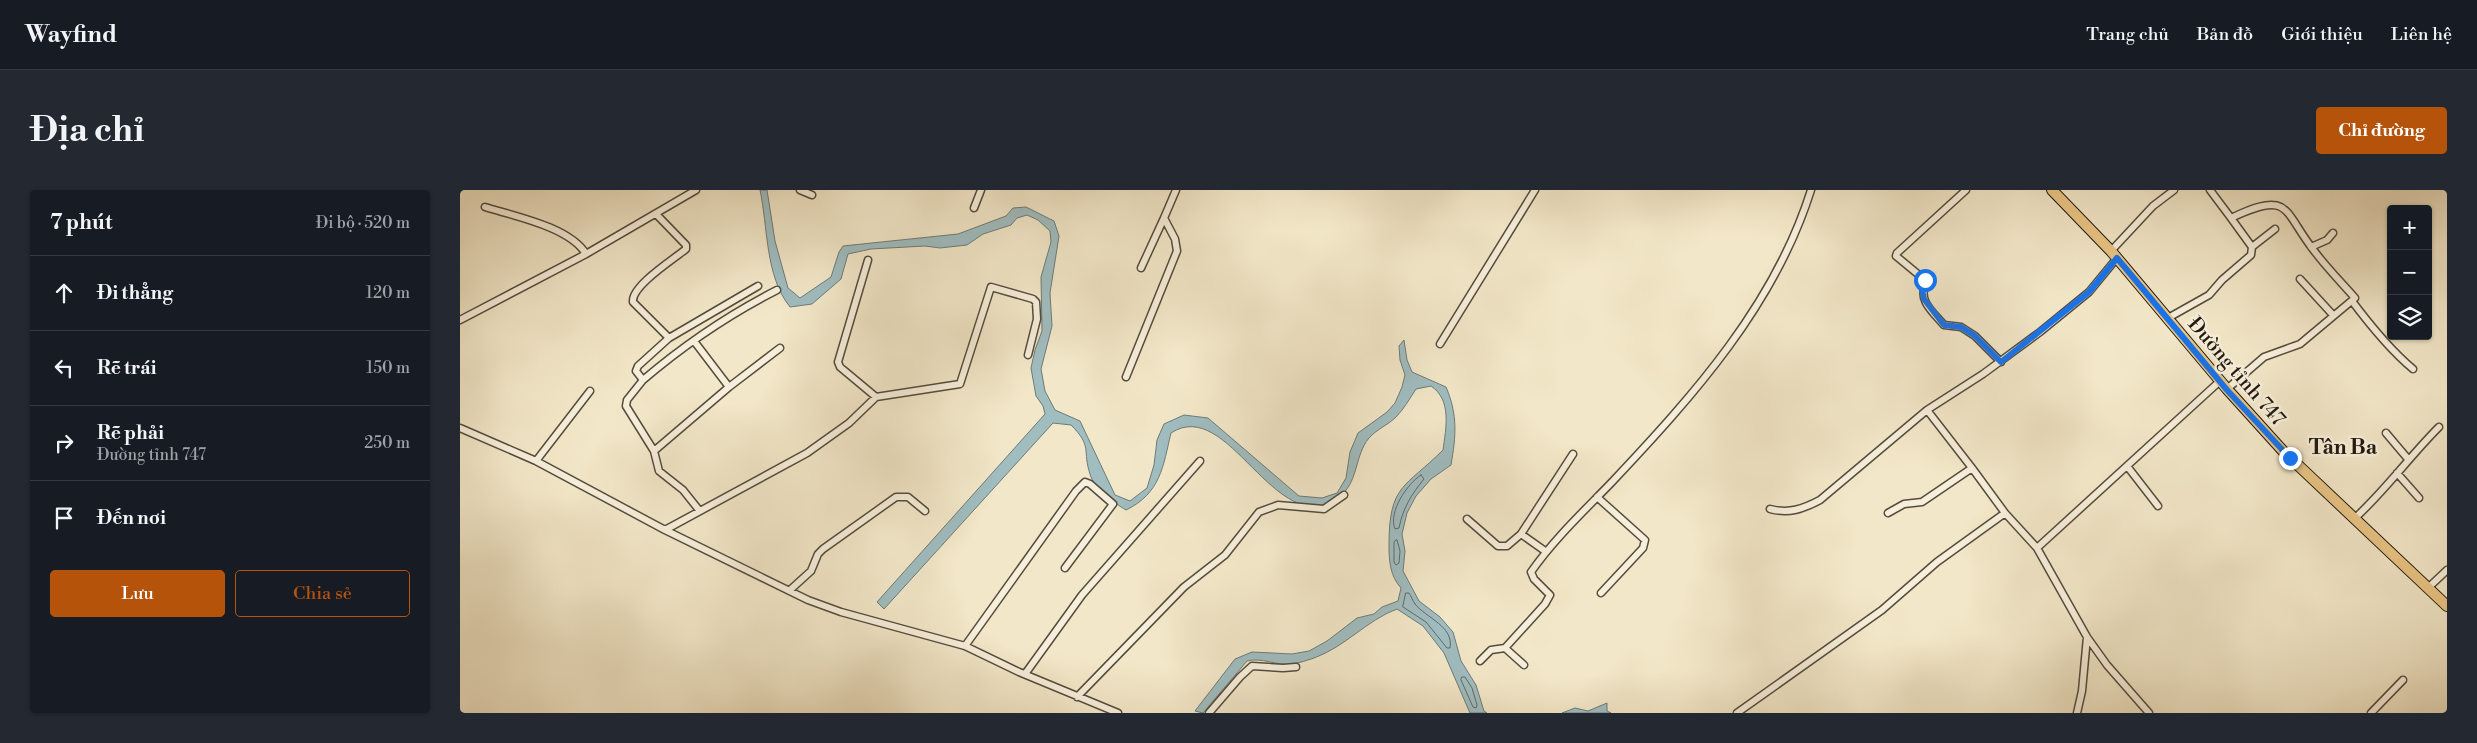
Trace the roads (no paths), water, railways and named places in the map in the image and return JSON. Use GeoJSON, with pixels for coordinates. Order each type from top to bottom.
{"type":"FeatureCollection","features":[{"type":"Feature","properties":{"kind":"main road","name":"Đường tỉnh 747"},"geometry":{"type":"LineString","coordinates":[[2052,190],[2114,254],[2227,390],[2290,458],[2447,606]]}},
{"type":"Feature","properties":{"kind":"street"},"geometry":{"type":"LineString","coordinates":[[460,320],[586,254],[696,190]]}},
{"type":"Feature","properties":{"kind":"street"},"geometry":{"type":"LineString","coordinates":[[800,190],[812,195]]}},
{"type":"Feature","properties":{"kind":"street"},"geometry":{"type":"LineString","coordinates":[[974,208],[981,190]]}},
{"type":"Feature","properties":{"kind":"street"},"geometry":{"type":"LineString","coordinates":[[1141,268],[1176,190]]}},
{"type":"Feature","properties":{"kind":"street"},"geometry":{"type":"LineString","coordinates":[[1440,344],[1535,190]]}},
{"type":"Feature","properties":{"kind":"street"},"geometry":{"type":"LineString","coordinates":[[1480,660],[1491,650],[1505,648],[1550,598],[1548,592],[1531,576],[1531,572],[1545,552],[1644,446],[1721,358],[1753,313],[1770,286],[1795,235],[1811,190]]}},
{"type":"Feature","properties":{"kind":"street"},"geometry":{"type":"LineString","coordinates":[[1966,190],[1925,225],[1896,256],[1925,280],[1926,284],[1922,290],[1924,299],[1944,325],[1961,327],[1975,336],[2001,362]]}},
{"type":"Feature","properties":{"kind":"street"},"geometry":{"type":"LineString","coordinates":[[1770,509],[1792,512],[1820,500],[1928,410],[2001,362],[2089,292],[2114,254],[2153,206],[2174,190]]}},
{"type":"Feature","properties":{"kind":"street"},"geometry":{"type":"LineString","coordinates":[[2168,318],[2209,295],[2222,280],[2251,255],[2252,247],[2210,190]]}},
{"type":"Feature","properties":{"kind":"street"},"geometry":{"type":"LineString","coordinates":[[2227,390],[2264,357],[2300,344],[2355,298],[2311,248],[2291,209],[2280,198]]}},
{"type":"Feature","properties":{"kind":"street"},"geometry":{"type":"LineString","coordinates":[[2232,218],[2257,199]]}},
{"type":"Feature","properties":{"kind":"street"},"geometry":{"type":"LineString","coordinates":[[485,207],[561,232],[580,244],[586,254]]}},
{"type":"Feature","properties":{"kind":"street"},"geometry":{"type":"LineString","coordinates":[[656,214],[686,245],[686,249],[655,272],[635,292],[633,302],[669,338]]}},
{"type":"Feature","properties":{"kind":"street"},"geometry":{"type":"LineString","coordinates":[[1126,377],[1177,251],[1175,239],[1164,218]]}},
{"type":"Feature","properties":{"kind":"street"},"geometry":{"type":"LineString","coordinates":[[2252,247],[2275,229]]}},
{"type":"Feature","properties":{"kind":"street"},"geometry":{"type":"LineString","coordinates":[[2311,248],[2327,240],[2333,232]]}},
{"type":"Feature","properties":{"kind":"street"},"geometry":{"type":"LineString","coordinates":[[868,260],[838,362],[840,367],[876,397]]}},
{"type":"Feature","properties":{"kind":"street"},"geometry":{"type":"LineString","coordinates":[[2300,279],[2333,315]]}},
{"type":"Feature","properties":{"kind":"street"},"geometry":{"type":"LineString","coordinates":[[643,380],[636,371],[638,366],[669,338],[758,286]]}},
{"type":"Feature","properties":{"kind":"street"},"geometry":{"type":"LineString","coordinates":[[665,530],[807,453],[849,423],[876,397],[960,384],[977,325],[991,287],[1033,298],[1036,302],[1037,320],[1028,355]]}},
{"type":"Feature","properties":{"kind":"street"},"geometry":{"type":"LineString","coordinates":[[699,510],[683,490],[659,471],[654,451],[626,406],[627,400],[643,380],[671,356],[756,301],[777,290]]}},
{"type":"Feature","properties":{"kind":"street"},"geometry":{"type":"LineString","coordinates":[[2352,300],[2376,333],[2398,357],[2413,369]]}},
{"type":"Feature","properties":{"kind":"street"},"geometry":{"type":"LineString","coordinates":[[694,341],[729,387]]}},
{"type":"Feature","properties":{"kind":"street"},"geometry":{"type":"LineString","coordinates":[[654,451],[729,387],[780,348]]}},
{"type":"Feature","properties":{"kind":"street"},"geometry":{"type":"LineString","coordinates":[[2037,548],[2220,381]]}},
{"type":"Feature","properties":{"kind":"street"},"geometry":{"type":"LineString","coordinates":[[536,461],[590,391]]}},
{"type":"Feature","properties":{"kind":"street"},"geometry":{"type":"LineString","coordinates":[[1928,410],[2004,513],[2037,548],[2087,637],[2107,666],[2149,713]]}},
{"type":"Feature","properties":{"kind":"street"},"geometry":{"type":"LineString","coordinates":[[2354,520],[2378,497],[2408,459],[2439,427]]}},
{"type":"Feature","properties":{"kind":"street"},"geometry":{"type":"LineString","coordinates":[[460,428],[536,461],[665,530],[808,600],[841,612],[965,646],[1024,674],[1118,713]]}},
{"type":"Feature","properties":{"kind":"street"},"geometry":{"type":"LineString","coordinates":[[2386,433],[2408,459]]}},
{"type":"Feature","properties":{"kind":"street"},"geometry":{"type":"LineString","coordinates":[[1467,519],[1498,546],[1507,546],[1521,534],[1573,454]]}},
{"type":"Feature","properties":{"kind":"street"},"geometry":{"type":"LineString","coordinates":[[1024,674],[1082,595],[1200,461]]}},
{"type":"Feature","properties":{"kind":"street"},"geometry":{"type":"LineString","coordinates":[[2127,466],[2158,506]]}},
{"type":"Feature","properties":{"kind":"street"},"geometry":{"type":"LineString","coordinates":[[1888,513],[1904,504],[1922,502],[1972,468]]}},
{"type":"Feature","properties":{"kind":"street"},"geometry":{"type":"LineString","coordinates":[[2397,473],[2419,498]]}},
{"type":"Feature","properties":{"kind":"street"},"geometry":{"type":"LineString","coordinates":[[965,646],[1076,491],[1085,482],[1090,484],[1113,504],[1065,568]]}},
{"type":"Feature","properties":{"kind":"street"},"geometry":{"type":"LineString","coordinates":[[1077,697],[1184,587],[1225,555],[1259,512],[1278,505],[1324,509],[1344,495]]}},
{"type":"Feature","properties":{"kind":"street"},"geometry":{"type":"LineString","coordinates":[[790,590],[811,571],[818,554],[896,497],[908,497],[925,511]]}},
{"type":"Feature","properties":{"kind":"street"},"geometry":{"type":"LineString","coordinates":[[1596,497],[1645,540],[1643,548],[1601,593]]}},
{"type":"Feature","properties":{"kind":"street"},"geometry":{"type":"LineString","coordinates":[[1736,713],[1882,610],[1937,562],[2004,513]]}},
{"type":"Feature","properties":{"kind":"street"},"geometry":{"type":"LineString","coordinates":[[1521,534],[1545,552]]}},
{"type":"Feature","properties":{"kind":"street"},"geometry":{"type":"LineString","coordinates":[[2428,588],[2447,570]]}},
{"type":"Feature","properties":{"kind":"street"},"geometry":{"type":"LineString","coordinates":[[2077,713],[2082,691],[2087,637]]}},
{"type":"Feature","properties":{"kind":"street"},"geometry":{"type":"LineString","coordinates":[[1505,648],[1524,665]]}},
{"type":"Feature","properties":{"kind":"street"},"geometry":{"type":"LineString","coordinates":[[1209,713],[1252,666],[1284,668],[1296,666]]}},
{"type":"Feature","properties":{"kind":"street"},"geometry":{"type":"LineString","coordinates":[[2371,713],[2404,680]]}},
{"type":"Feature","properties":{"kind":"water"},"geometry":{"type":"Polygon","coordinates":[[[760,190],[767,190],[775,241],[788,288],[800,298],[831,277],[839,252],[843,246],[958,234],[1006,216],[1013,208],[1026,207],[1054,221],[1059,236],[1050,293],[1052,326],[1041,369],[1045,391],[1055,410],[1080,421],[1115,495],[1130,501],[1147,488],[1154,465],[1157,440],[1164,424],[1184,415],[1208,418],[1299,496],[1322,498],[1337,493],[1346,478],[1350,452],[1358,433],[1387,412],[1395,403],[1405,375],[1400,360],[1399,346],[1404,340],[1407,360],[1412,372],[1446,387],[1453,407],[1455,426],[1451,465],[1431,479],[1416,496],[1407,513],[1402,534],[1405,551],[1403,571],[1419,601],[1440,617],[1453,632],[1461,661],[1476,685],[1484,711],[1487,713],[1470,713],[1444,653],[1423,626],[1397,609],[1376,620],[1336,647],[1314,658],[1292,664],[1258,660],[1247,661],[1203,713],[1195,711],[1235,659],[1252,652],[1292,654],[1309,651],[1327,641],[1357,618],[1374,614],[1382,607],[1398,601],[1401,588],[1392,573],[1389,557],[1392,510],[1396,498],[1402,489],[1443,450],[1446,424],[1445,407],[1438,392],[1431,386],[1416,389],[1396,417],[1369,438],[1364,445],[1350,485],[1345,492],[1338,498],[1315,506],[1293,501],[1273,487],[1233,448],[1213,433],[1192,427],[1171,433],[1159,478],[1154,487],[1138,503],[1126,510],[1105,495],[1095,485],[1088,466],[1085,444],[1078,432],[1071,425],[1053,423],[884,609],[877,602],[1045,414],[1043,406],[1036,396],[1031,368],[1042,331],[1041,277],[1051,242],[1050,231],[1038,220],[1027,215],[1017,218],[1011,225],[983,234],[967,245],[940,248],[925,246],[871,249],[848,254],[841,279],[812,304],[790,307],[782,295],[772,266],[760,190]]]}},
{"type":"Feature","properties":{"kind":"water"},"geometry":{"type":"Polygon","coordinates":[[[1607,703],[1607,711],[1611,713],[1562,713],[1575,708],[1588,711],[1607,703]]]}},
{"type":"Feature","properties":{"kind":"district","name":"Tân Ba"},"geometry":{"type":"Point","coordinates":[2343,447]}}]}
